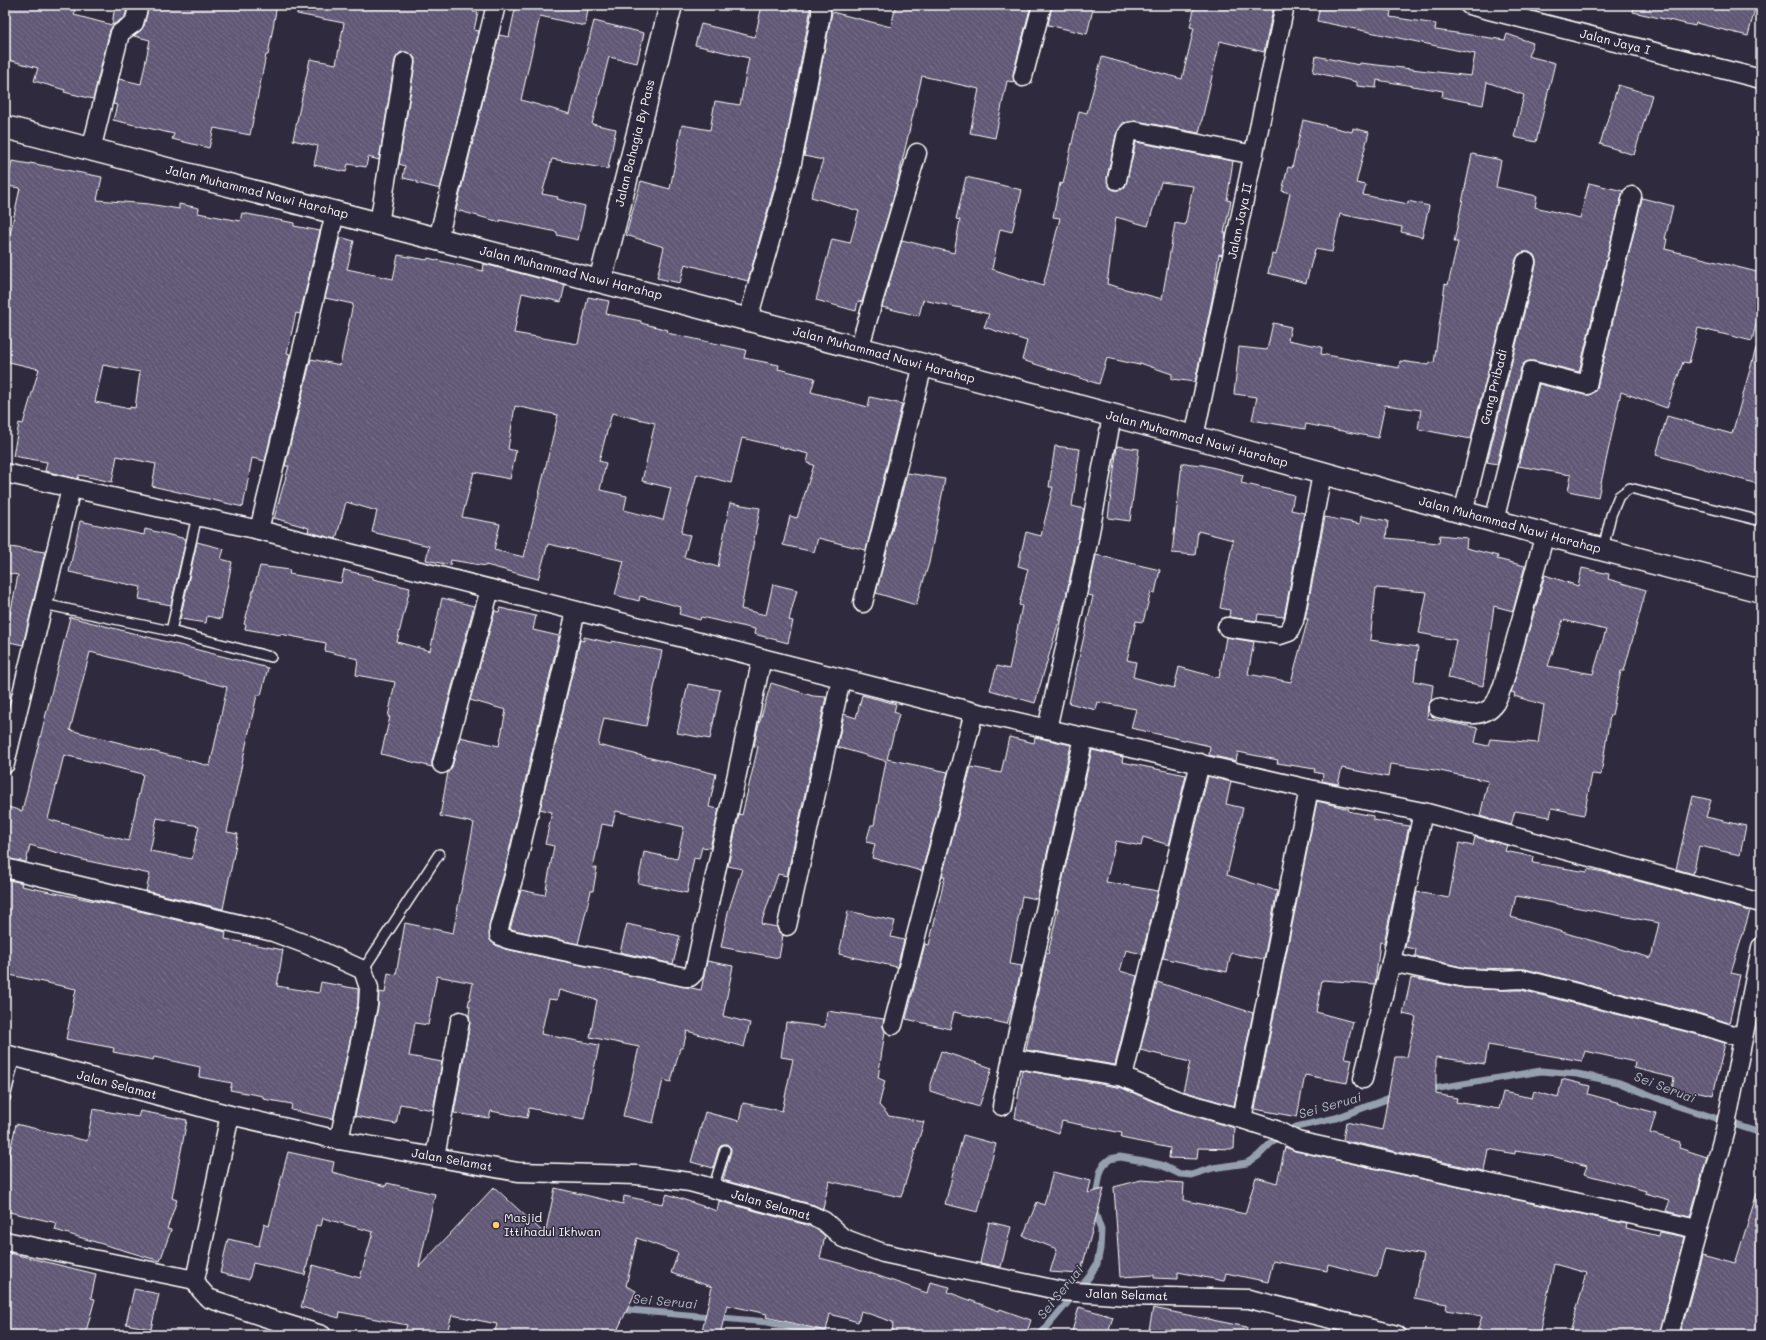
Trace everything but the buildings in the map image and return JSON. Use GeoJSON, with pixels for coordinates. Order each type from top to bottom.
{"type":"FeatureCollection","features":[{"type":"Feature","properties":{"kind":"main road","name":"Jalan Bahagia By Pass"},"geometry":{"type":"LineString","coordinates":[[600,281],[671,5]]}},
{"type":"Feature","properties":{"kind":"main road","name":"Jalan Muhammad Nawi Harahap"},"geometry":{"type":"LineString","coordinates":[[5,130],[91,150],[859,348],[1194,437],[1494,521],[1761,591]]}},
{"type":"Feature","properties":{"kind":"street"},"geometry":{"type":"LineString","coordinates":[[91,150],[120,33],[134,23],[139,5]]}},
{"type":"Feature","properties":{"kind":"street"},"geometry":{"type":"LineString","coordinates":[[438,239],[496,5]]}},
{"type":"Feature","properties":{"kind":"street"},"geometry":{"type":"LineString","coordinates":[[748,320],[792,163],[821,5]]}},
{"type":"Feature","properties":{"kind":"street"},"geometry":{"type":"LineString","coordinates":[[1023,77],[1042,5]]}},
{"type":"Feature","properties":{"kind":"street","name":"Jalan Jaya II"},"geometry":{"type":"LineString","coordinates":[[1194,437],[1285,5]]}},
{"type":"Feature","properties":{"kind":"street","name":"Jalan Jaya I"},"geometry":{"type":"LineString","coordinates":[[1469,5],[1761,79]]}},
{"type":"Feature","properties":{"kind":"street"},"geometry":{"type":"LineString","coordinates":[[379,224],[405,62]]}},
{"type":"Feature","properties":{"kind":"street"},"geometry":{"type":"LineString","coordinates":[[1117,180],[1126,137],[1129,132],[1135,131],[1254,155]]}},
{"type":"Feature","properties":{"kind":"street"},"geometry":{"type":"LineString","coordinates":[[859,348],[917,153]]}},
{"type":"Feature","properties":{"kind":"street"},"geometry":{"type":"LineString","coordinates":[[1494,521],[1531,371],[1586,385],[1632,196]]}},
{"type":"Feature","properties":{"kind":"street"},"geometry":{"type":"LineString","coordinates":[[259,530],[335,213]]}},
{"type":"Feature","properties":{"kind":"street","name":"Gang Pribadi"},"geometry":{"type":"LineString","coordinates":[[1463,512],[1526,262]]}},
{"type":"Feature","properties":{"kind":"street"},"geometry":{"type":"LineString","coordinates":[[863,603],[923,365]]}},
{"type":"Feature","properties":{"kind":"street"},"geometry":{"type":"LineString","coordinates":[[1047,729],[1084,562],[1112,416]]}},
{"type":"Feature","properties":{"kind":"street"},"geometry":{"type":"LineString","coordinates":[[5,473],[259,530],[974,712],[1310,789],[1423,812],[1761,903]]}},
{"type":"Feature","properties":{"kind":"street"},"geometry":{"type":"LineString","coordinates":[[1226,627],[1280,635],[1289,632],[1294,621],[1322,474]]}},
{"type":"Feature","properties":{"kind":"street"},"geometry":{"type":"LineString","coordinates":[[5,764],[72,488]]}},
{"type":"Feature","properties":{"kind":"street"},"geometry":{"type":"LineString","coordinates":[[1438,708],[1470,714],[1485,712],[1494,703],[1503,685],[1545,534]]}},
{"type":"Feature","properties":{"kind":"street"},"geometry":{"type":"LineString","coordinates":[[442,764],[490,589]]}},
{"type":"Feature","properties":{"kind":"street"},"geometry":{"type":"LineString","coordinates":[[576,611],[514,876],[499,928],[499,935],[507,939],[685,977],[690,977],[694,973],[762,658]]}},
{"type":"Feature","properties":{"kind":"street"},"geometry":{"type":"LineString","coordinates":[[787,926],[841,679]]}},
{"type":"Feature","properties":{"kind":"street"},"geometry":{"type":"LineString","coordinates":[[893,1025],[974,712]]}},
{"type":"Feature","properties":{"kind":"street"},"geometry":{"type":"LineString","coordinates":[[1002,1106],[1084,738]]}},
{"type":"Feature","properties":{"kind":"street"},"geometry":{"type":"LineString","coordinates":[[1123,1077],[1200,763]]}},
{"type":"Feature","properties":{"kind":"street"},"geometry":{"type":"LineString","coordinates":[[1242,1119],[1310,789]]}},
{"type":"Feature","properties":{"kind":"street"},"geometry":{"type":"LineString","coordinates":[[1363,1079],[1392,962],[1423,812]]}},
{"type":"Feature","properties":{"kind":"street"},"geometry":{"type":"LineString","coordinates":[[5,868],[273,932],[308,945],[363,970],[369,988],[368,1005],[339,1140]]}},
{"type":"Feature","properties":{"kind":"street"},"geometry":{"type":"LineString","coordinates":[[1669,1335],[1727,1121],[1761,947]]}},
{"type":"Feature","properties":{"kind":"street"},"geometry":{"type":"LineString","coordinates":[[1392,962],[1465,978],[1502,980],[1522,979],[1698,1024],[1744,1038]]}},
{"type":"Feature","properties":{"kind":"street"},"geometry":{"type":"LineString","coordinates":[[435,1157],[460,1021]]}},
{"type":"Feature","properties":{"kind":"street","name":"Jalan Selamat"},"geometry":{"type":"LineString","coordinates":[[10,1055],[230,1116],[339,1140],[518,1172],[637,1175],[690,1182],[811,1215],[824,1220],[842,1238],[882,1253],[1062,1291],[1082,1294],[1128,1296],[1249,1299],[1397,1335]]}},
{"type":"Feature","properties":{"kind":"street"},"geometry":{"type":"LineString","coordinates":[[1012,1058],[1123,1077],[1176,1100],[1276,1130],[1296,1141],[1697,1229]]}},
{"type":"Feature","properties":{"kind":"street"},"geometry":{"type":"LineString","coordinates":[[230,1116],[195,1280],[200,1289],[208,1298],[322,1335]]}},
{"type":"Feature","properties":{"kind":"street"},"geometry":{"type":"LineString","coordinates":[[5,1241],[195,1280]]}},
{"type":"Feature","properties":{"kind":"lane"},"geometry":{"type":"LineString","coordinates":[[1603,549],[1611,515],[1619,496],[1630,488],[1761,521]]}},
{"type":"Feature","properties":{"kind":"lane"},"geometry":{"type":"LineString","coordinates":[[171,631],[197,516]]}},
{"type":"Feature","properties":{"kind":"lane"},"geometry":{"type":"LineString","coordinates":[[44,604],[171,631],[271,658]]}},
{"type":"Feature","properties":{"kind":"lane"},"geometry":{"type":"LineString","coordinates":[[363,970],[439,854]]}},
{"type":"Feature","properties":{"kind":"lane"},"geometry":{"type":"LineString","coordinates":[[5,1098],[10,1055]]}},
{"type":"Feature","properties":{"kind":"lane"},"geometry":{"type":"LineString","coordinates":[[714,1188],[725,1150]]}},
{"type":"Feature","properties":{"kind":"waterway","name":"Sei Seruai"},"geometry":{"type":"LineString","coordinates":[[1427,1090],[1541,1071],[1577,1074],[1617,1082],[1675,1105],[1761,1133]]}},
{"type":"Feature","properties":{"kind":"waterway","name":"Sei Seruai"},"geometry":{"type":"LineString","coordinates":[[1040,1335],[1089,1277],[1097,1264],[1100,1249],[1101,1230],[1095,1213],[1095,1203],[1100,1173],[1104,1164],[1110,1159],[1120,1157],[1144,1161],[1161,1165],[1180,1174],[1191,1175],[1213,1168],[1247,1163],[1258,1156],[1274,1140],[1296,1127],[1336,1118],[1395,1096]]}},
{"type":"Feature","properties":{"kind":"waterway","name":"Sei Seruai"},"geometry":{"type":"LineString","coordinates":[[618,1309],[768,1322],[826,1335]]}},
{"type":"Feature","properties":{"kind":"place","name":"Masjid Ittihadul Ikhwan"},"geometry":{"type":"Point","coordinates":[496,1225]}}]}
